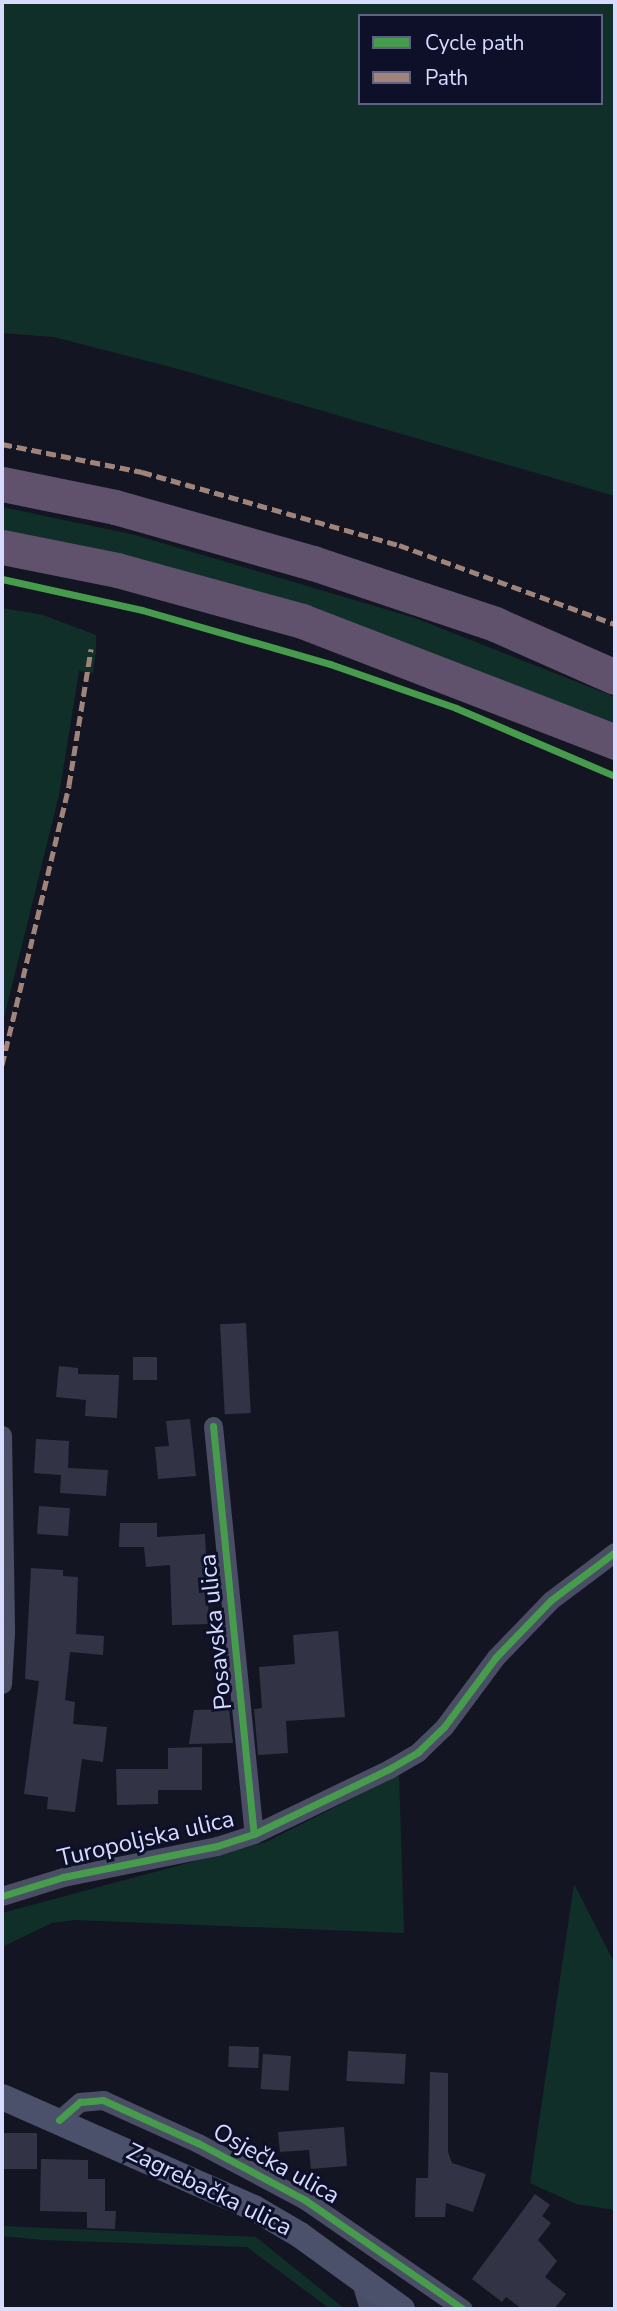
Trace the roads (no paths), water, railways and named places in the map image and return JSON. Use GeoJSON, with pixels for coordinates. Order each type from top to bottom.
{"type":"FeatureCollection","features":[{"type":"Feature","properties":{"kind":"highway"},"geometry":{"type":"LineString","coordinates":[[2,484],[115,507],[313,563],[495,624],[615,677]]}},
{"type":"Feature","properties":{"kind":"highway"},"geometry":{"type":"LineString","coordinates":[[2,547],[117,570],[302,621],[615,742]]}},
{"type":"Feature","properties":{"kind":"street","name":"Posavska ulica"},"geometry":{"type":"LineString","coordinates":[[213,1426],[254,1834]]}},
{"type":"Feature","properties":{"kind":"street"},"geometry":{"type":"LineString","coordinates":[[2,1435],[5,1632],[2,1684]]}},
{"type":"Feature","properties":{"kind":"street","name":"Turopoljska ulica"},"geometry":{"type":"LineString","coordinates":[[2,1896],[26,1886],[216,1846],[254,1834],[418,1752],[444,1727],[517,1635],[551,1600],[615,1552]]}},
{"type":"Feature","properties":{"kind":"street","name":"Zagrebačka ulica"},"geometry":{"type":"LineString","coordinates":[[2,2097],[254,2208],[402,2309]]}},
{"type":"Feature","properties":{"kind":"street","name":"Osječka ulica"},"geometry":{"type":"LineString","coordinates":[[59,2120],[80,2102],[103,2100],[209,2148],[336,2219],[463,2309]]}},
{"type":"Feature","properties":{"kind":"street"},"geometry":{"type":"LineString","coordinates":[[360,2278],[369,2309]]}}]}
